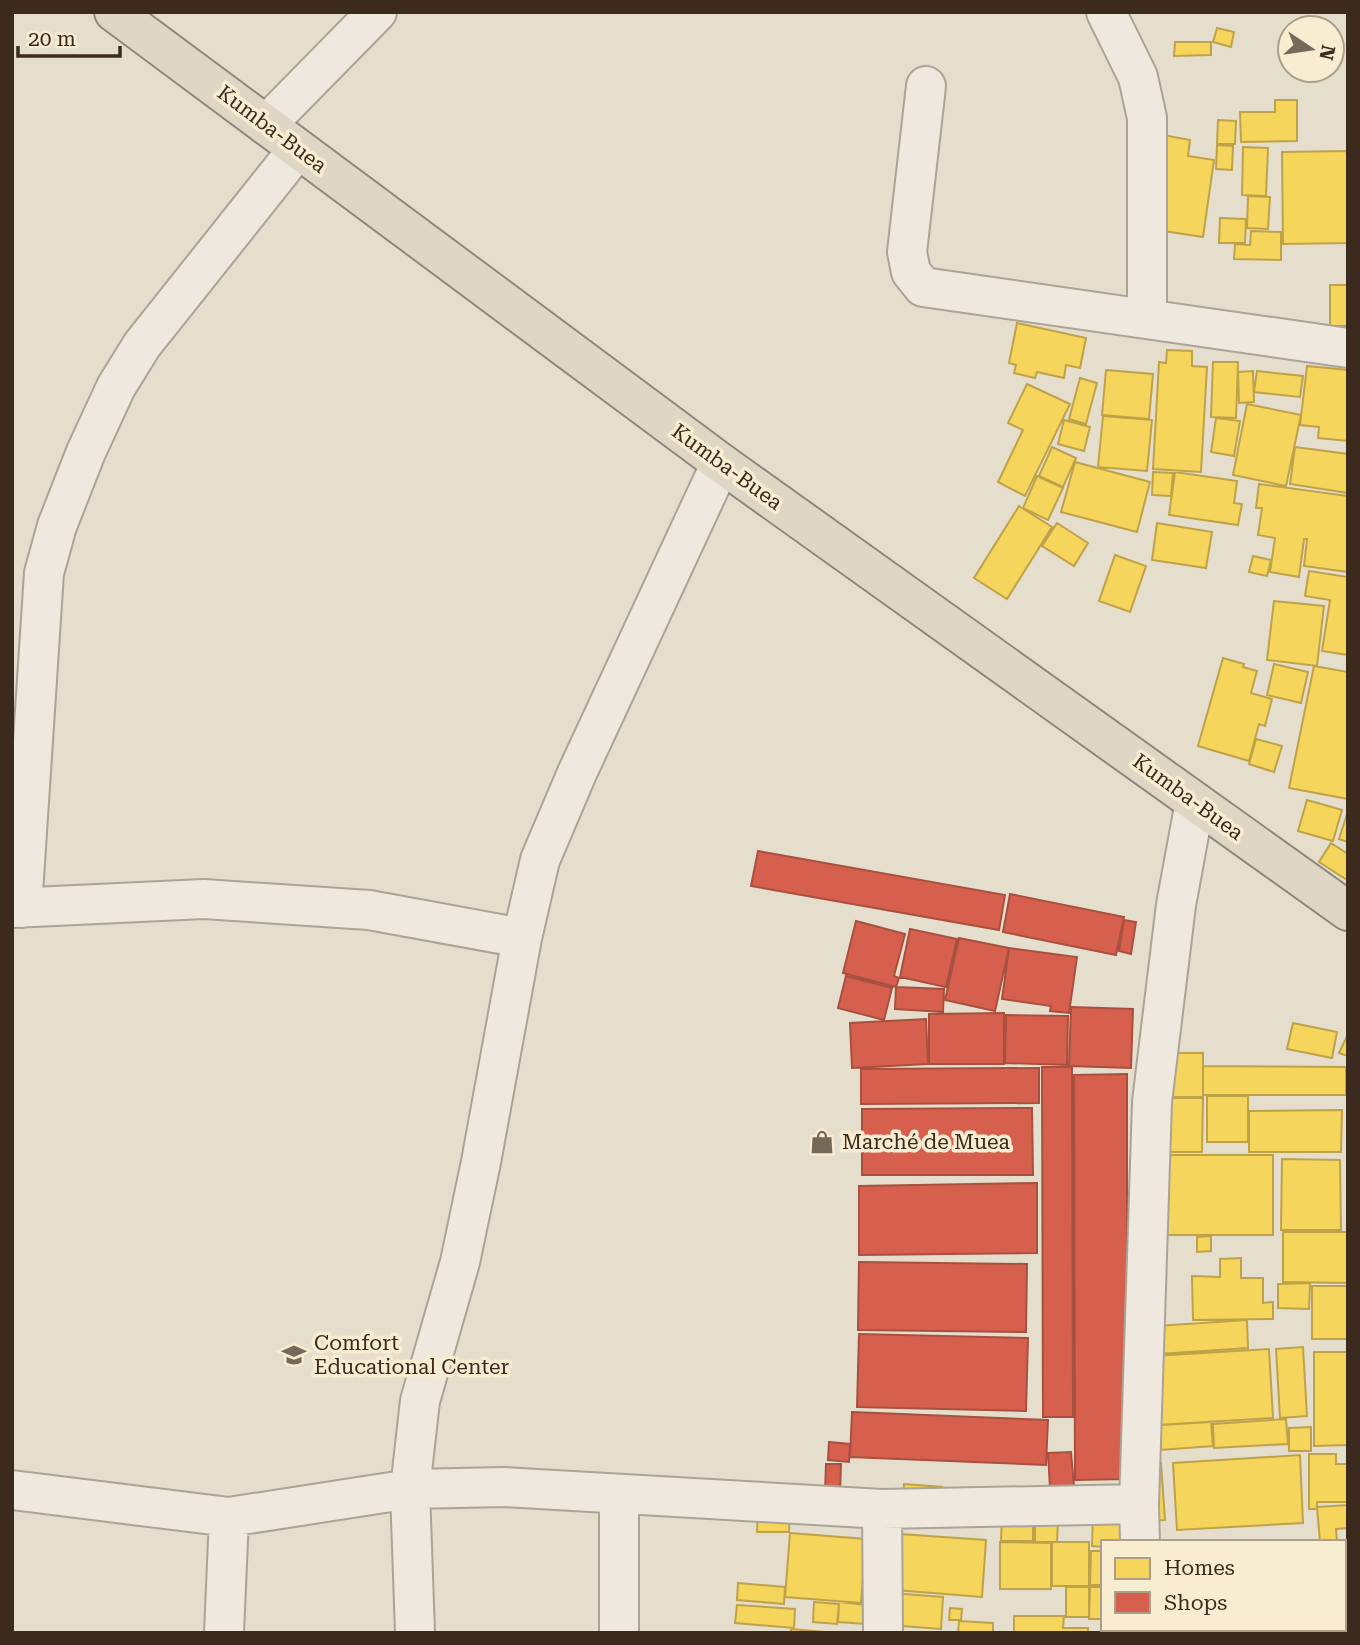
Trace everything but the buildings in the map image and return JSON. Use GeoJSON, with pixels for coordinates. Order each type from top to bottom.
{"type":"FeatureCollection","features":[{"type":"Feature","properties":{"kind":"highway","name":"Kumba-Buea"},"geometry":{"type":"LineString","coordinates":[[114,12],[721,463],[1348,911]]}},
{"type":"Feature","properties":{"kind":"street"},"geometry":{"type":"LineString","coordinates":[[266,125],[377,12]]}},
{"type":"Feature","properties":{"kind":"street"},"geometry":{"type":"LineString","coordinates":[[1106,12],[1138,77],[1147,118],[1147,319]]}},
{"type":"Feature","properties":{"kind":"street"},"geometry":{"type":"LineString","coordinates":[[926,86],[907,252],[911,272],[923,287],[1348,348]]}},
{"type":"Feature","properties":{"kind":"street"},"geometry":{"type":"LineString","coordinates":[[298,149],[142,345],[116,387],[57,526],[28,571],[17,908],[204,899],[369,910],[522,938]]}},
{"type":"Feature","properties":{"kind":"street"},"geometry":{"type":"LineString","coordinates":[[415,1633],[410,1489],[420,1401],[460,1262],[522,938],[540,860],[577,773],[721,463]]}},
{"type":"Feature","properties":{"kind":"street"},"geometry":{"type":"LineString","coordinates":[[1140,1540],[1152,1102],[1176,905],[1195,802]]}},
{"type":"Feature","properties":{"kind":"street"},"geometry":{"type":"LineString","coordinates":[[12,1490],[229,1517],[410,1489],[505,1487],[881,1509],[1139,1504]]}},
{"type":"Feature","properties":{"kind":"street"},"geometry":{"type":"LineString","coordinates":[[619,1494],[619,1633]]}},
{"type":"Feature","properties":{"kind":"street"},"geometry":{"type":"LineString","coordinates":[[881,1509],[883,1633]]}},
{"type":"Feature","properties":{"kind":"street"},"geometry":{"type":"LineString","coordinates":[[224,1633],[229,1517]]}},
{"type":"Feature","properties":{"kind":"place","name":"Marché de Muea"},"geometry":{"type":"Point","coordinates":[822,1142]}},
{"type":"Feature","properties":{"kind":"place","name":"Comfort Educational Center"},"geometry":{"type":"Point","coordinates":[294,1355]}}]}
